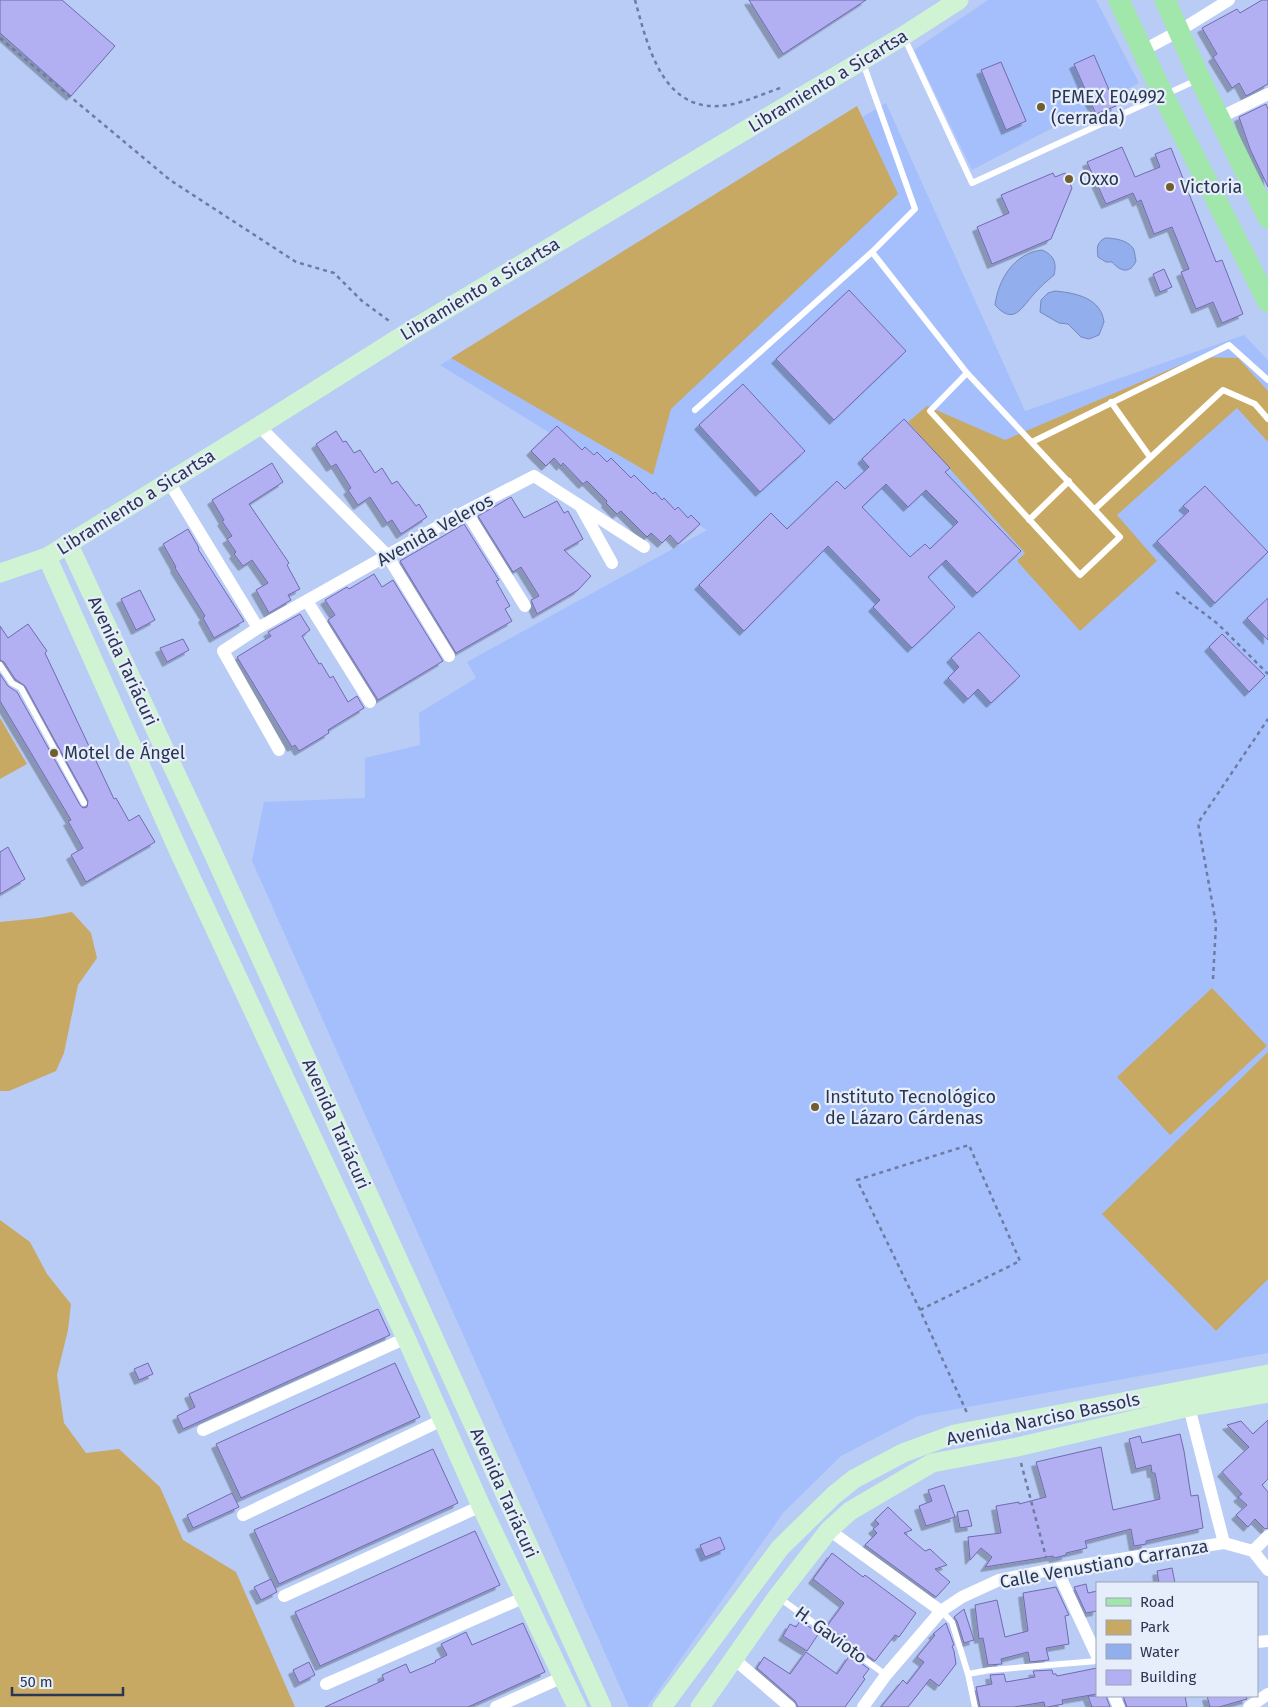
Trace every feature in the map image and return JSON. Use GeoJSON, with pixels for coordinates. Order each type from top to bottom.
{"type":"FeatureCollection","features":[{"type":"Feature","properties":{"kind":"main road"},"geometry":{"type":"LineString","coordinates":[[1118,0],[1163,95],[1268,302]]}},
{"type":"Feature","properties":{"kind":"main road"},"geometry":{"type":"LineString","coordinates":[[1165,0],[1200,78],[1268,218]]}},
{"type":"Feature","properties":{"kind":"street","name":"Libramiento a Sicartsa"},"geometry":{"type":"LineString","coordinates":[[0,573],[47,557],[405,334],[903,36],[959,0]]}},
{"type":"Feature","properties":{"kind":"street"},"geometry":{"type":"LineString","coordinates":[[1142,51],[1229,0]]}},
{"type":"Feature","properties":{"kind":"street"},"geometry":{"type":"LineString","coordinates":[[1220,118],[1268,94]]}},
{"type":"Feature","properties":{"kind":"street"},"geometry":{"type":"LineString","coordinates":[[259,426],[387,556],[449,656]]}},
{"type":"Feature","properties":{"kind":"street","name":"Avenida Veleros"},"geometry":{"type":"LineString","coordinates":[[279,750],[223,651],[258,628],[466,511],[534,476],[644,547]]}},
{"type":"Feature","properties":{"kind":"street"},"geometry":{"type":"LineString","coordinates":[[169,482],[258,628]]}},
{"type":"Feature","properties":{"kind":"street"},"geometry":{"type":"LineString","coordinates":[[580,505],[612,563]]}},
{"type":"Feature","properties":{"kind":"street"},"geometry":{"type":"LineString","coordinates":[[466,511],[525,606]]}},
{"type":"Feature","properties":{"kind":"street","name":"Avenida Tariácuri"},"geometry":{"type":"LineString","coordinates":[[68,543],[207,840],[602,1707]]}},
{"type":"Feature","properties":{"kind":"street","name":"Avenida Tariácuri"},"geometry":{"type":"LineString","coordinates":[[47,557],[180,854],[406,1338],[482,1506],[578,1707]]}},
{"type":"Feature","properties":{"kind":"street"},"geometry":{"type":"LineString","coordinates":[[307,600],[370,702]]}},
{"type":"Feature","properties":{"kind":"street"},"geometry":{"type":"LineString","coordinates":[[180,854],[207,840]]}},
{"type":"Feature","properties":{"kind":"street"},"geometry":{"type":"LineString","coordinates":[[203,1430],[406,1338]]}},
{"type":"Feature","properties":{"kind":"street","name":"Avenida Narciso Bassols"},"geometry":{"type":"LineString","coordinates":[[662,1707],[780,1548],[834,1494],[854,1479],[903,1453],[955,1434],[1268,1374]]}},
{"type":"Feature","properties":{"kind":"street","name":"Avenida Narciso Bassols"},"geometry":{"type":"LineString","coordinates":[[700,1707],[777,1597],[829,1530],[850,1511],[932,1464],[1017,1447],[1189,1407],[1268,1394]]}},
{"type":"Feature","properties":{"kind":"street"},"geometry":{"type":"LineString","coordinates":[[1189,1407],[1224,1543]]}},
{"type":"Feature","properties":{"kind":"street"},"geometry":{"type":"LineString","coordinates":[[243,1515],[442,1420]]}},
{"type":"Feature","properties":{"kind":"street"},"geometry":{"type":"LineString","coordinates":[[854,1479],[866,1502]]}},
{"type":"Feature","properties":{"kind":"street"},"geometry":{"type":"LineString","coordinates":[[284,1596],[482,1506]]}},
{"type":"Feature","properties":{"kind":"street"},"geometry":{"type":"LineString","coordinates":[[829,1530],[941,1611]]}},
{"type":"Feature","properties":{"kind":"street"},"geometry":{"type":"LineString","coordinates":[[1268,1536],[1253,1551],[1268,1570]]}},
{"type":"Feature","properties":{"kind":"street","name":"Calle Venustiano Carranza"},"geometry":{"type":"LineString","coordinates":[[863,1707],[886,1675],[941,1611],[962,1597],[999,1580],[1224,1543],[1253,1551]]}},
{"type":"Feature","properties":{"kind":"street"},"geometry":{"type":"LineString","coordinates":[[1053,1570],[1096,1654]]}},
{"type":"Feature","properties":{"kind":"street"},"geometry":{"type":"LineString","coordinates":[[326,1684],[526,1597]]}},
{"type":"Feature","properties":{"kind":"street"},"geometry":{"type":"LineString","coordinates":[[734,1659],[790,1707]]}},
{"type":"Feature","properties":{"kind":"street"},"geometry":{"type":"LineString","coordinates":[[496,1707],[564,1677]]}},
{"type":"Feature","properties":{"kind":"street"},"geometry":{"type":"LineString","coordinates":[[1249,1707],[1268,1694]]}},
{"type":"Feature","properties":{"kind":"lane"},"geometry":{"type":"LineString","coordinates":[[903,36],[972,183],[1200,78]]}},
{"type":"Feature","properties":{"kind":"lane"},"geometry":{"type":"LineString","coordinates":[[695,410],[872,252],[915,209],[862,60]]}},
{"type":"Feature","properties":{"kind":"lane"},"geometry":{"type":"LineString","coordinates":[[872,252],[968,372],[1120,538],[1080,575],[930,411],[968,372]]}},
{"type":"Feature","properties":{"kind":"lane"},"geometry":{"type":"LineString","coordinates":[[1032,442],[1229,344],[1268,380]]}},
{"type":"Feature","properties":{"kind":"lane"},"geometry":{"type":"LineString","coordinates":[[1094,509],[1223,390],[1255,404],[1268,419]]}},
{"type":"Feature","properties":{"kind":"lane"},"geometry":{"type":"LineString","coordinates":[[1112,402],[1150,457]]}},
{"type":"Feature","properties":{"kind":"lane"},"geometry":{"type":"LineString","coordinates":[[1029,520],[1069,481]]}},
{"type":"Feature","properties":{"kind":"lane"},"geometry":{"type":"LineString","coordinates":[[0,665],[12,683],[21,688],[84,803]]}},
{"type":"Feature","properties":{"kind":"lane","name":"H. Gavioto"},"geometry":{"type":"LineString","coordinates":[[777,1597],[886,1675]]}},
{"type":"Feature","properties":{"kind":"lane"},"geometry":{"type":"LineString","coordinates":[[941,1611],[952,1622],[968,1674],[975,1707]]}},
{"type":"Feature","properties":{"kind":"lane"},"geometry":{"type":"LineString","coordinates":[[968,1674],[990,1670],[1096,1661]]}},
{"type":"Feature","properties":{"kind":"path"},"geometry":{"type":"LineString","coordinates":[[635,0],[648,47],[662,76],[666,83],[686,100],[706,107],[729,105],[791,84]]}},
{"type":"Feature","properties":{"kind":"path"},"geometry":{"type":"LineString","coordinates":[[0,38],[170,180],[296,262],[334,273],[362,301],[405,334]]}},
{"type":"Feature","properties":{"kind":"path"},"geometry":{"type":"LineString","coordinates":[[1176,592],[1218,624],[1268,674]]}},
{"type":"Feature","properties":{"kind":"path"},"geometry":{"type":"LineString","coordinates":[[1213,979],[1216,924],[1198,824],[1268,719]]}},
{"type":"Feature","properties":{"kind":"path"},"geometry":{"type":"LineString","coordinates":[[920,1310],[1020,1261],[969,1145],[857,1180],[966,1407],[973,1431]]}},
{"type":"Feature","properties":{"kind":"path"},"geometry":{"type":"LineString","coordinates":[[1017,1447],[1053,1570]]}},
{"type":"Feature","properties":{"kind":"shaded area"},"geometry":{"type":"Polygon","coordinates":[[[988,0],[1096,0],[1139,83],[972,170],[914,50],[988,0]]]}},
{"type":"Feature","properties":{"kind":"shaded area","name":"Instituto Tecnológico de Lázaro Cárdenas"},"geometry":{"type":"Polygon","coordinates":[[[886,103],[1025,411],[1244,335],[1268,360],[1268,1353],[918,1416],[841,1456],[783,1513],[647,1707],[629,1707],[252,861],[264,802],[365,798],[365,758],[420,745],[419,713],[476,678],[467,662],[707,530],[440,365],[886,103]]]}},
{"type":"Feature","properties":{"kind":"green space"},"geometry":{"type":"Polygon","coordinates":[[[857,106],[898,194],[671,409],[653,475],[451,358],[857,106]]]}},
{"type":"Feature","properties":{"kind":"green space"},"geometry":{"type":"Polygon","coordinates":[[[1199,357],[1238,358],[1268,391],[1268,442],[1237,408],[1117,515],[1157,561],[1080,631],[1017,561],[1025,553],[908,422],[927,406],[1005,440],[1199,357]]]}},
{"type":"Feature","properties":{"kind":"green space"},"geometry":{"type":"Polygon","coordinates":[[[0,718],[27,764],[0,779],[0,718]]]}},
{"type":"Feature","properties":{"kind":"green space"},"geometry":{"type":"Polygon","coordinates":[[[72,912],[91,933],[97,958],[78,985],[64,1053],[56,1071],[9,1091],[0,1091],[0,922],[72,912]]]}},
{"type":"Feature","properties":{"kind":"green space"},"geometry":{"type":"Polygon","coordinates":[[[1212,988],[1267,1046],[1170,1135],[1117,1077],[1212,988]]]}},
{"type":"Feature","properties":{"kind":"green space"},"geometry":{"type":"Polygon","coordinates":[[[1268,1052],[1268,1279],[1216,1331],[1102,1214],[1268,1052]]]}},
{"type":"Feature","properties":{"kind":"green space"},"geometry":{"type":"Polygon","coordinates":[[[0,1220],[30,1242],[47,1274],[71,1304],[68,1330],[57,1375],[64,1423],[86,1453],[119,1449],[160,1487],[183,1540],[236,1572],[295,1707],[0,1707],[0,1220]]]}},
{"type":"Feature","properties":{"kind":"water"},"geometry":{"type":"Polygon","coordinates":[[[1105,238],[1124,241],[1133,248],[1136,261],[1131,268],[1122,270],[1112,262],[1106,262],[1098,257],[1098,246],[1105,238]]]}},
{"type":"Feature","properties":{"kind":"water"},"geometry":{"type":"Polygon","coordinates":[[[1042,250],[1054,260],[1054,275],[1017,313],[1007,314],[1002,311],[995,305],[1000,286],[1009,269],[1023,256],[1042,250]]]}},
{"type":"Feature","properties":{"kind":"water"},"geometry":{"type":"Polygon","coordinates":[[[1055,291],[1079,295],[1093,302],[1098,307],[1104,322],[1099,335],[1089,339],[1081,337],[1068,324],[1059,323],[1040,312],[1041,300],[1048,293],[1055,291]]]}},
{"type":"Feature","properties":{"kind":"building"},"geometry":{"type":"Polygon","coordinates":[[[0,0],[62,0],[115,46],[71,96],[0,33],[0,0]]]}},
{"type":"Feature","properties":{"kind":"building"},"geometry":{"type":"Polygon","coordinates":[[[749,0],[866,0],[783,54],[749,0]]]}},
{"type":"Feature","properties":{"kind":"building"},"geometry":{"type":"Polygon","coordinates":[[[1262,0],[1268,0],[1268,84],[1246,96],[1239,83],[1232,88],[1213,57],[1217,54],[1202,28],[1237,9],[1240,13],[1262,0]]]}},
{"type":"Feature","properties":{"kind":"building"},"geometry":{"type":"Polygon","coordinates":[[[1094,55],[1116,106],[1096,114],[1074,64],[1094,55]]]}},
{"type":"Feature","properties":{"kind":"building"},"geometry":{"type":"Polygon","coordinates":[[[1001,62],[1026,121],[1006,130],[981,70],[1001,62]]]}},
{"type":"Feature","properties":{"kind":"building"},"geometry":{"type":"Polygon","coordinates":[[[1266,104],[1268,109],[1268,187],[1250,149],[1239,117],[1266,104]]]}},
{"type":"Feature","properties":{"kind":"building"},"geometry":{"type":"Polygon","coordinates":[[[1122,147],[1135,177],[1160,167],[1155,154],[1171,148],[1216,262],[1222,260],[1243,314],[1222,323],[1213,302],[1196,309],[1181,272],[1189,269],[1172,227],[1154,234],[1141,200],[1137,202],[1133,193],[1106,204],[1087,162],[1122,147]]]}},
{"type":"Feature","properties":{"kind":"building"},"geometry":{"type":"Polygon","coordinates":[[[1053,173],[1055,177],[1065,173],[1072,188],[1051,239],[992,264],[977,227],[1009,213],[1001,195],[1053,173]]]}},
{"type":"Feature","properties":{"kind":"building"},"geometry":{"type":"Polygon","coordinates":[[[1164,269],[1172,287],[1160,292],[1153,274],[1164,269]]]}},
{"type":"Feature","properties":{"kind":"building"},"geometry":{"type":"Polygon","coordinates":[[[849,290],[906,351],[834,420],[776,359],[849,290]]]}},
{"type":"Feature","properties":{"kind":"building"},"geometry":{"type":"Polygon","coordinates":[[[743,384],[805,451],[760,492],[699,425],[743,384]]]}},
{"type":"Feature","properties":{"kind":"building"},"geometry":{"type":"Polygon","coordinates":[[[904,419],[950,468],[945,472],[1021,551],[977,593],[946,560],[928,577],[955,607],[912,648],[873,607],[880,600],[828,546],[744,631],[699,585],[771,513],[787,529],[837,481],[845,489],[869,467],[862,459],[904,419]],[[886,484],[862,507],[910,557],[925,544],[930,549],[958,522],[926,490],[908,507],[886,484]]]}},
{"type":"Feature","properties":{"kind":"building"},"geometry":{"type":"Polygon","coordinates":[[[557,426],[582,450],[585,447],[594,455],[597,452],[607,462],[611,458],[631,478],[634,475],[653,494],[655,492],[662,500],[664,498],[675,510],[678,507],[688,518],[691,515],[700,524],[678,544],[670,535],[662,543],[651,533],[647,537],[621,511],[617,514],[587,481],[583,484],[563,463],[561,466],[554,458],[546,466],[531,451],[557,426]]]}},
{"type":"Feature","properties":{"kind":"building"},"geometry":{"type":"Polygon","coordinates":[[[336,431],[343,442],[346,441],[354,453],[360,450],[375,473],[382,468],[392,484],[397,481],[416,506],[419,504],[427,517],[401,534],[392,520],[387,523],[370,497],[358,505],[348,490],[351,488],[336,464],[331,467],[316,444],[336,431]]]}},
{"type":"Feature","properties":{"kind":"building"},"geometry":{"type":"Polygon","coordinates":[[[272,463],[283,482],[249,504],[289,563],[287,565],[300,589],[288,595],[291,600],[269,613],[256,590],[268,583],[252,560],[243,566],[234,554],[236,552],[227,539],[232,536],[212,500],[272,463]]]}},
{"type":"Feature","properties":{"kind":"building"},"geometry":{"type":"Polygon","coordinates":[[[1205,486],[1268,552],[1215,603],[1157,541],[1189,511],[1183,506],[1205,486]]]}},
{"type":"Feature","properties":{"kind":"building"},"geometry":{"type":"Polygon","coordinates":[[[511,497],[524,518],[557,501],[564,513],[568,511],[583,539],[564,550],[591,576],[578,590],[537,614],[531,600],[539,596],[521,567],[513,572],[478,516],[511,497]]]}},
{"type":"Feature","properties":{"kind":"building"},"geometry":{"type":"Polygon","coordinates":[[[464,524],[499,580],[496,581],[510,606],[505,609],[512,621],[456,653],[400,561],[464,524]]]}},
{"type":"Feature","properties":{"kind":"building"},"geometry":{"type":"Polygon","coordinates":[[[188,529],[198,549],[244,621],[214,638],[203,618],[205,616],[175,568],[163,544],[188,529]]]}},
{"type":"Feature","properties":{"kind":"building"},"geometry":{"type":"Polygon","coordinates":[[[374,574],[382,587],[393,580],[443,661],[378,700],[328,620],[335,615],[325,600],[347,587],[349,589],[374,574]]]}},
{"type":"Feature","properties":{"kind":"building"},"geometry":{"type":"Polygon","coordinates":[[[140,590],[155,620],[136,630],[121,599],[140,590]]]}},
{"type":"Feature","properties":{"kind":"building"},"geometry":{"type":"Polygon","coordinates":[[[1268,598],[1268,640],[1247,618],[1268,598]]]}},
{"type":"Feature","properties":{"kind":"building"},"geometry":{"type":"Polygon","coordinates":[[[300,614],[310,630],[302,636],[319,664],[321,663],[330,678],[333,676],[348,702],[357,696],[364,708],[328,730],[329,733],[299,751],[295,745],[292,747],[237,657],[271,636],[268,632],[300,614]]]}},
{"type":"Feature","properties":{"kind":"building"},"geometry":{"type":"Polygon","coordinates":[[[28,624],[47,651],[45,653],[114,799],[116,798],[129,821],[139,815],[155,842],[86,882],[71,855],[83,848],[68,821],[71,820],[0,701],[0,674],[8,686],[17,692],[80,805],[83,808],[87,807],[88,801],[25,686],[15,679],[4,662],[0,660],[0,626],[8,638],[28,624]]]}},
{"type":"Feature","properties":{"kind":"building"},"geometry":{"type":"Polygon","coordinates":[[[979,632],[1020,676],[991,703],[978,689],[968,699],[948,678],[959,667],[951,658],[979,632]]]}},
{"type":"Feature","properties":{"kind":"building"},"geometry":{"type":"Polygon","coordinates":[[[1222,634],[1265,676],[1249,692],[1209,647],[1222,634]]]}},
{"type":"Feature","properties":{"kind":"building"},"geometry":{"type":"Polygon","coordinates":[[[183,639],[189,650],[167,662],[160,648],[183,639]]]}},
{"type":"Feature","properties":{"kind":"building"},"geometry":{"type":"Polygon","coordinates":[[[8,847],[25,879],[0,894],[0,852],[8,847]]]}},
{"type":"Feature","properties":{"kind":"building"},"geometry":{"type":"Polygon","coordinates":[[[378,1309],[390,1335],[183,1429],[177,1416],[195,1407],[189,1394],[378,1309]]]}},
{"type":"Feature","properties":{"kind":"building"},"geometry":{"type":"Polygon","coordinates":[[[148,1363],[153,1374],[139,1380],[134,1369],[148,1363]]]}},
{"type":"Feature","properties":{"kind":"building"},"geometry":{"type":"Polygon","coordinates":[[[395,1363],[420,1417],[241,1498],[216,1444],[395,1363]]]}},
{"type":"Feature","properties":{"kind":"building"},"geometry":{"type":"Polygon","coordinates":[[[1268,1420],[1268,1479],[1262,1485],[1268,1492],[1268,1528],[1265,1529],[1255,1519],[1248,1527],[1236,1515],[1247,1505],[1238,1497],[1242,1494],[1222,1472],[1249,1447],[1227,1425],[1241,1421],[1253,1434],[1268,1420]]]}},
{"type":"Feature","properties":{"kind":"building"},"geometry":{"type":"Polygon","coordinates":[[[1180,1434],[1191,1496],[1198,1495],[1203,1528],[1146,1541],[1146,1544],[1134,1546],[1131,1529],[1085,1541],[1087,1548],[1066,1553],[1066,1555],[985,1567],[992,1557],[981,1548],[970,1560],[968,1537],[1001,1533],[996,1506],[1019,1502],[1019,1504],[1046,1497],[1036,1462],[1101,1447],[1113,1510],[1160,1499],[1155,1473],[1152,1473],[1151,1465],[1136,1469],[1129,1439],[1140,1436],[1142,1443],[1180,1434]]]}},
{"type":"Feature","properties":{"kind":"building"},"geometry":{"type":"Polygon","coordinates":[[[433,1449],[458,1503],[279,1584],[254,1530],[433,1449]]]}},
{"type":"Feature","properties":{"kind":"building"},"geometry":{"type":"Polygon","coordinates":[[[944,1485],[955,1517],[926,1526],[919,1506],[932,1501],[928,1490],[944,1485]]]}},
{"type":"Feature","properties":{"kind":"building"},"geometry":{"type":"Polygon","coordinates":[[[232,1493],[239,1507],[193,1528],[187,1515],[232,1493]]]}},
{"type":"Feature","properties":{"kind":"building"},"geometry":{"type":"Polygon","coordinates":[[[888,1507],[912,1530],[904,1533],[925,1551],[930,1549],[947,1565],[935,1569],[950,1582],[936,1597],[865,1545],[877,1533],[873,1529],[879,1524],[875,1520],[888,1507]]]}},
{"type":"Feature","properties":{"kind":"building"},"geometry":{"type":"Polygon","coordinates":[[[968,1510],[972,1526],[960,1528],[957,1512],[968,1510]]]}},
{"type":"Feature","properties":{"kind":"building"},"geometry":{"type":"Polygon","coordinates":[[[475,1531],[500,1585],[320,1666],[295,1612],[475,1531]]]}},
{"type":"Feature","properties":{"kind":"building"},"geometry":{"type":"Polygon","coordinates":[[[720,1537],[725,1549],[705,1557],[700,1545],[720,1537]]]}},
{"type":"Feature","properties":{"kind":"building"},"geometry":{"type":"Polygon","coordinates":[[[832,1553],[863,1577],[865,1575],[916,1613],[899,1637],[895,1635],[875,1661],[827,1626],[844,1603],[813,1579],[832,1553]]]}},
{"type":"Feature","properties":{"kind":"building"},"geometry":{"type":"Polygon","coordinates":[[[1172,1568],[1175,1582],[1159,1582],[1157,1571],[1172,1568]]]}},
{"type":"Feature","properties":{"kind":"building"},"geometry":{"type":"Polygon","coordinates":[[[271,1579],[277,1592],[261,1600],[254,1587],[271,1579]]]}},
{"type":"Feature","properties":{"kind":"building"},"geometry":{"type":"Polygon","coordinates":[[[1086,1584],[1088,1593],[1096,1591],[1096,1611],[1086,1613],[1074,1587],[1086,1584]]]}},
{"type":"Feature","properties":{"kind":"building"},"geometry":{"type":"Polygon","coordinates":[[[1056,1587],[1069,1615],[1065,1616],[1069,1644],[1046,1648],[1049,1660],[1030,1662],[1028,1652],[1001,1659],[1002,1664],[988,1665],[983,1638],[979,1639],[975,1605],[997,1600],[1005,1637],[1028,1631],[1023,1593],[1056,1587]]]}},
{"type":"Feature","properties":{"kind":"building"},"geometry":{"type":"Polygon","coordinates":[[[964,1609],[974,1640],[964,1643],[954,1617],[964,1609]]]}},
{"type":"Feature","properties":{"kind":"building"},"geometry":{"type":"Polygon","coordinates":[[[800,1621],[819,1633],[807,1651],[783,1636],[790,1624],[796,1627],[800,1621]]]}},
{"type":"Feature","properties":{"kind":"building"},"geometry":{"type":"Polygon","coordinates":[[[523,1623],[545,1672],[468,1707],[325,1707],[384,1680],[382,1675],[406,1664],[410,1673],[436,1662],[447,1655],[441,1644],[466,1632],[472,1645],[523,1623]]]}},
{"type":"Feature","properties":{"kind":"building"},"geometry":{"type":"Polygon","coordinates":[[[946,1623],[954,1645],[952,1646],[956,1664],[939,1686],[930,1679],[908,1707],[881,1707],[903,1680],[907,1684],[924,1662],[917,1657],[935,1635],[933,1634],[946,1623]]]}},
{"type":"Feature","properties":{"kind":"building"},"geometry":{"type":"Polygon","coordinates":[[[806,1652],[837,1674],[850,1655],[869,1669],[863,1677],[865,1679],[845,1707],[798,1707],[795,1701],[757,1668],[764,1657],[790,1674],[806,1652]]]}},
{"type":"Feature","properties":{"kind":"building"},"geometry":{"type":"Polygon","coordinates":[[[309,1662],[315,1675],[299,1683],[293,1670],[309,1662]]]}},
{"type":"Feature","properties":{"kind":"building"},"geometry":{"type":"Polygon","coordinates":[[[1096,1668],[1096,1694],[1062,1700],[1063,1704],[1048,1707],[1045,1707],[1044,1702],[1014,1707],[980,1707],[976,1687],[992,1684],[990,1675],[1004,1674],[1006,1682],[1035,1677],[1033,1671],[1052,1670],[1053,1674],[1057,1676],[1096,1668]]]}},
{"type":"Feature","properties":{"kind":"building"},"geometry":{"type":"Polygon","coordinates":[[[1088,1696],[1106,1697],[1110,1707],[1092,1707],[1088,1696]]]}},
{"type":"Feature","properties":{"kind":"building"},"geometry":{"type":"Polygon","coordinates":[[[1123,1697],[1185,1697],[1187,1707],[1127,1707],[1123,1697]]]}},
{"type":"Feature","properties":{"kind":"building"},"geometry":{"type":"Polygon","coordinates":[[[1207,1697],[1246,1697],[1247,1699],[1219,1707],[1210,1707],[1207,1697]]]}},
{"type":"Feature","properties":{"kind":"place","name":"PEMEX E04992 (cerrada)"},"geometry":{"type":"Point","coordinates":[1041,107]}},
{"type":"Feature","properties":{"kind":"place","name":"Oxxo"},"geometry":{"type":"Point","coordinates":[1069,179]}},
{"type":"Feature","properties":{"kind":"place","name":"Victoria"},"geometry":{"type":"Point","coordinates":[1170,187]}},
{"type":"Feature","properties":{"kind":"place","name":"Motel de Ángel"},"geometry":{"type":"Point","coordinates":[54,753]}},
{"type":"Feature","properties":{"kind":"place","name":"Instituto Tecnológico de Lázaro Cárdenas"},"geometry":{"type":"Point","coordinates":[815,1107]}}]}
